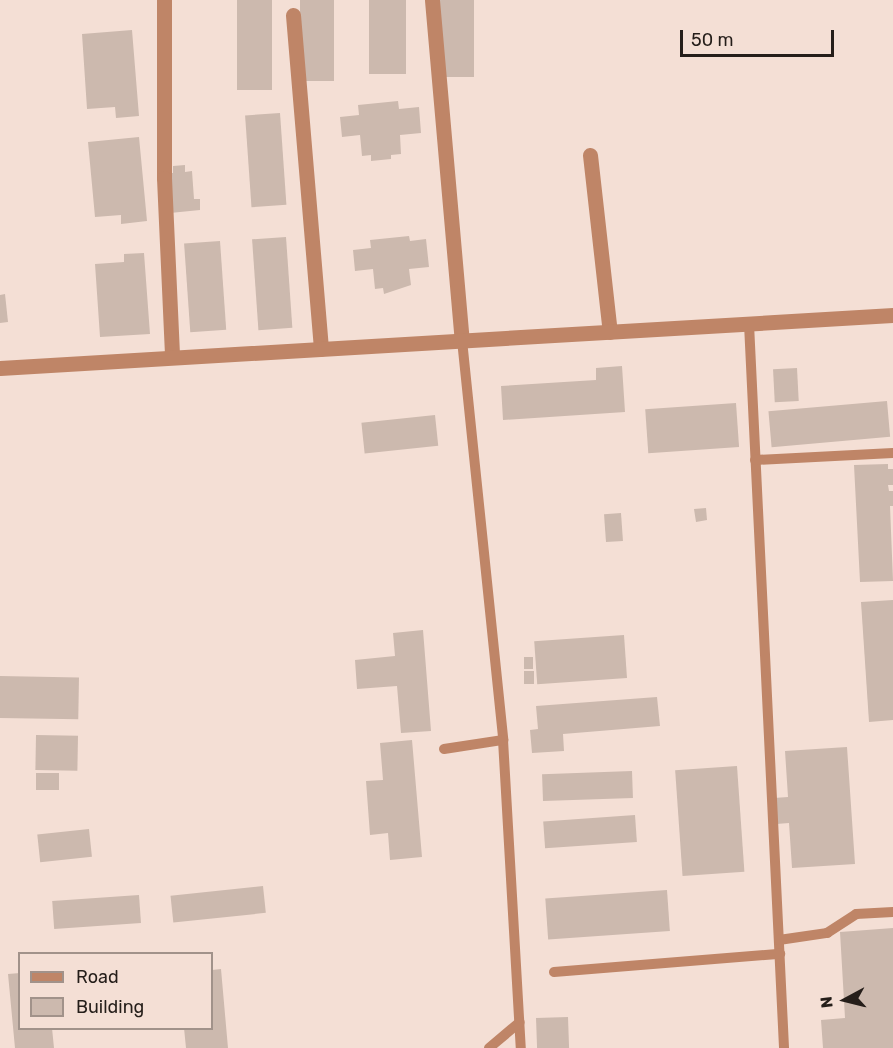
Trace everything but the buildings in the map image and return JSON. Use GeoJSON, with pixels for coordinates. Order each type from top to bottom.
{"type":"FeatureCollection","features":[{"type":"Feature","properties":{"kind":"street"},"geometry":{"type":"LineString","coordinates":[[164,0],[164,178],[172,357]]}},
{"type":"Feature","properties":{"kind":"street"},"geometry":{"type":"LineString","coordinates":[[432,0],[462,340]]}},
{"type":"Feature","properties":{"kind":"street"},"geometry":{"type":"LineString","coordinates":[[293,15],[321,349]]}},
{"type":"Feature","properties":{"kind":"street"},"geometry":{"type":"LineString","coordinates":[[590,155],[610,332]]}},
{"type":"Feature","properties":{"kind":"street"},"geometry":{"type":"LineString","coordinates":[[0,368],[893,315]]}},
{"type":"Feature","properties":{"kind":"lane"},"geometry":{"type":"LineString","coordinates":[[749,324],[784,1048]]}},
{"type":"Feature","properties":{"kind":"lane"},"geometry":{"type":"LineString","coordinates":[[462,340],[503,741],[521,1048]]}},
{"type":"Feature","properties":{"kind":"lane"},"geometry":{"type":"LineString","coordinates":[[755,460],[893,453]]}},
{"type":"Feature","properties":{"kind":"lane"},"geometry":{"type":"LineString","coordinates":[[444,749],[503,741]]}},
{"type":"Feature","properties":{"kind":"lane"},"geometry":{"type":"LineString","coordinates":[[779,940],[827,933],[856,914],[893,912]]}},
{"type":"Feature","properties":{"kind":"lane"},"geometry":{"type":"LineString","coordinates":[[554,972],[780,954]]}},
{"type":"Feature","properties":{"kind":"lane"},"geometry":{"type":"LineString","coordinates":[[489,1048],[520,1022]]}}]}
